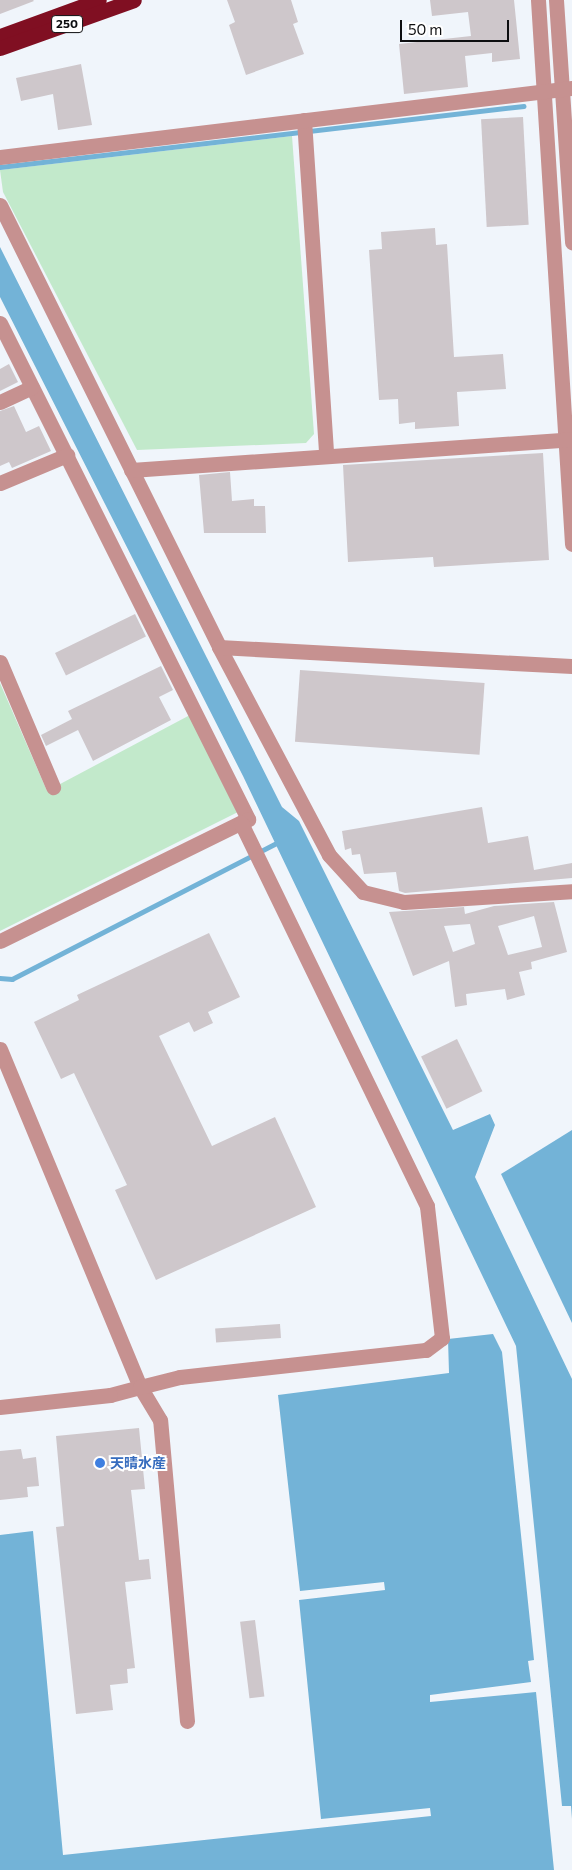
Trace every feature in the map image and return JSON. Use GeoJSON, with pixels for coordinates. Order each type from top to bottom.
{"type":"FeatureCollection","features":[{"type":"Feature","properties":{"kind":"highway","name":"250"},"geometry":{"type":"LineString","coordinates":[[0,36],[99,0]]}},
{"type":"Feature","properties":{"kind":"highway","name":"250"},"geometry":{"type":"LineString","coordinates":[[0,48],[134,0]]}},
{"type":"Feature","properties":{"kind":"street"},"geometry":{"type":"LineString","coordinates":[[538,0],[568,439],[572,544]]}},
{"type":"Feature","properties":{"kind":"street"},"geometry":{"type":"LineString","coordinates":[[556,0],[567,88],[572,242]]}},
{"type":"Feature","properties":{"kind":"street"},"geometry":{"type":"LineString","coordinates":[[0,157],[544,89],[567,88]]}},
{"type":"Feature","properties":{"kind":"street"},"geometry":{"type":"LineString","coordinates":[[304,120],[326,455]]}},
{"type":"Feature","properties":{"kind":"street"},"geometry":{"type":"LineString","coordinates":[[0,205],[219,647],[329,855],[363,892],[404,902],[572,891]]}},
{"type":"Feature","properties":{"kind":"street"},"geometry":{"type":"LineString","coordinates":[[0,941],[248,819],[1,325]]}},
{"type":"Feature","properties":{"kind":"street"},"geometry":{"type":"LineString","coordinates":[[0,402],[32,387]]}},
{"type":"Feature","properties":{"kind":"street"},"geometry":{"type":"LineString","coordinates":[[131,470],[568,439]]}},
{"type":"Feature","properties":{"kind":"street"},"geometry":{"type":"LineString","coordinates":[[0,484],[66,455]]}},
{"type":"Feature","properties":{"kind":"street"},"geometry":{"type":"LineString","coordinates":[[219,647],[572,666]]}},
{"type":"Feature","properties":{"kind":"street"},"geometry":{"type":"LineString","coordinates":[[0,662],[53,787]]}},
{"type":"Feature","properties":{"kind":"street"},"geometry":{"type":"LineString","coordinates":[[0,1406],[110,1395],[180,1377],[426,1350],[442,1338],[427,1206],[266,870],[240,823]]}},
{"type":"Feature","properties":{"kind":"street"},"geometry":{"type":"LineString","coordinates":[[0,1049],[140,1387],[160,1420],[187,1721]]}},
{"type":"Feature","properties":{"kind":"green space"},"geometry":{"type":"Polygon","coordinates":[[[292,136],[314,434],[306,443],[137,450],[3,192],[0,170],[292,136]]]}},
{"type":"Feature","properties":{"kind":"green space"},"geometry":{"type":"Polygon","coordinates":[[[0,683],[47,791],[190,715],[238,812],[0,931],[0,683]]]}},
{"type":"Feature","properties":{"kind":"water"},"geometry":{"type":"Polygon","coordinates":[[[0,247],[282,807],[299,821],[453,1130],[490,1114],[495,1125],[475,1177],[572,1379],[572,1819],[571,1806],[562,1806],[516,1346],[243,776],[0,297],[0,247]]]}},
{"type":"Feature","properties":{"kind":"water"},"geometry":{"type":"Polygon","coordinates":[[[572,1130],[572,1323],[501,1174],[572,1130]]]}},
{"type":"Feature","properties":{"kind":"water"},"geometry":{"type":"Polygon","coordinates":[[[493,1334],[502,1352],[534,1660],[528,1661],[531,1682],[430,1695],[430,1702],[536,1692],[554,1870],[0,1870],[0,1535],[33,1531],[63,1855],[431,1816],[430,1808],[321,1819],[299,1600],[385,1590],[384,1582],[300,1591],[278,1395],[449,1373],[448,1339],[493,1334]]]}},
{"type":"Feature","properties":{"kind":"building"},"geometry":{"type":"Polygon","coordinates":[[[0,0],[33,0],[34,1],[0,14],[0,0]]]}},
{"type":"Feature","properties":{"kind":"building"},"geometry":{"type":"Polygon","coordinates":[[[227,0],[291,0],[298,22],[293,24],[304,54],[246,75],[229,25],[235,22],[227,0]]]}},
{"type":"Feature","properties":{"kind":"building"},"geometry":{"type":"Polygon","coordinates":[[[430,0],[514,0],[520,59],[492,62],[492,53],[465,56],[468,87],[404,94],[399,44],[471,36],[468,12],[432,16],[430,0]]]}},
{"type":"Feature","properties":{"kind":"building"},"geometry":{"type":"Polygon","coordinates":[[[81,64],[92,125],[58,130],[53,94],[21,101],[16,78],[81,64]]]}},
{"type":"Feature","properties":{"kind":"building"},"geometry":{"type":"Polygon","coordinates":[[[523,117],[529,225],[487,227],[481,119],[523,117]]]}},
{"type":"Feature","properties":{"kind":"building"},"geometry":{"type":"Polygon","coordinates":[[[435,228],[436,245],[447,244],[454,357],[503,354],[506,389],[457,392],[459,426],[415,429],[415,422],[399,424],[398,399],[379,400],[369,250],[382,249],[381,232],[435,228]]]}},
{"type":"Feature","properties":{"kind":"building"},"geometry":{"type":"Polygon","coordinates":[[[9,364],[18,382],[0,391],[0,369],[9,364]]]}},
{"type":"Feature","properties":{"kind":"building"},"geometry":{"type":"Polygon","coordinates":[[[14,406],[26,432],[39,426],[51,451],[12,468],[9,462],[0,466],[0,411],[14,406]]]}},
{"type":"Feature","properties":{"kind":"building"},"geometry":{"type":"Polygon","coordinates":[[[543,453],[549,560],[434,567],[433,557],[348,562],[343,465],[543,453]]]}},
{"type":"Feature","properties":{"kind":"building"},"geometry":{"type":"Polygon","coordinates":[[[230,472],[232,501],[254,499],[254,506],[265,506],[266,533],[204,533],[199,475],[230,472]]]}},
{"type":"Feature","properties":{"kind":"building"},"geometry":{"type":"Polygon","coordinates":[[[135,614],[146,636],[66,675],[55,653],[135,614]]]}},
{"type":"Feature","properties":{"kind":"building"},"geometry":{"type":"Polygon","coordinates":[[[161,666],[173,690],[159,697],[171,720],[93,761],[78,730],[46,746],[41,735],[72,719],[68,711],[161,666]]]}},
{"type":"Feature","properties":{"kind":"building"},"geometry":{"type":"Polygon","coordinates":[[[300,670],[485,683],[480,755],[295,742],[300,670]]]}},
{"type":"Feature","properties":{"kind":"building"},"geometry":{"type":"Polygon","coordinates":[[[482,807],[488,843],[528,836],[534,870],[572,863],[572,878],[405,893],[399,891],[396,872],[364,874],[360,854],[352,855],[351,848],[345,850],[342,831],[482,807]]]}},
{"type":"Feature","properties":{"kind":"building"},"geometry":{"type":"Polygon","coordinates":[[[554,902],[567,952],[531,962],[532,969],[519,972],[525,995],[507,1000],[505,989],[466,994],[467,1005],[455,1007],[449,961],[413,976],[389,912],[464,907],[465,914],[494,906],[554,902]],[[534,916],[498,926],[508,955],[542,947],[534,916]],[[470,924],[444,926],[453,952],[475,944],[470,924]]]}},
{"type":"Feature","properties":{"kind":"building"},"geometry":{"type":"Polygon","coordinates":[[[209,933],[240,997],[208,1012],[213,1023],[194,1032],[189,1022],[159,1036],[212,1146],[275,1117],[316,1207],[156,1280],[115,1190],[127,1185],[74,1073],[61,1079],[34,1022],[79,1000],[77,995],[209,933]]]}},
{"type":"Feature","properties":{"kind":"building"},"geometry":{"type":"Polygon","coordinates":[[[457,1039],[482,1091],[446,1109],[421,1057],[457,1039]]]}},
{"type":"Feature","properties":{"kind":"building"},"geometry":{"type":"Polygon","coordinates":[[[280,1324],[281,1338],[216,1343],[215,1329],[280,1324]]]}},
{"type":"Feature","properties":{"kind":"building"},"geometry":{"type":"Polygon","coordinates":[[[139,1428],[145,1489],[131,1490],[139,1560],[149,1559],[151,1579],[125,1582],[135,1668],[127,1669],[128,1683],[110,1685],[113,1710],[76,1714],[56,1527],[64,1526],[56,1436],[139,1428]]]}},
{"type":"Feature","properties":{"kind":"building"},"geometry":{"type":"Polygon","coordinates":[[[21,1449],[23,1459],[36,1457],[39,1486],[27,1487],[28,1497],[0,1500],[0,1451],[21,1449]]]}},
{"type":"Feature","properties":{"kind":"building"},"geometry":{"type":"Polygon","coordinates":[[[255,1620],[264,1696],[249,1698],[240,1622],[255,1620]]]}},
{"type":"Feature","properties":{"kind":"waterway"},"geometry":{"type":"LineString","coordinates":[[0,167],[523,106]]}},
{"type":"Feature","properties":{"kind":"waterway"},"geometry":{"type":"LineString","coordinates":[[0,978],[12,979],[277,843]]}},
{"type":"Feature","properties":{"kind":"place","name":"天晴水産"},"geometry":{"type":"Point","coordinates":[100,1463]}}]}
